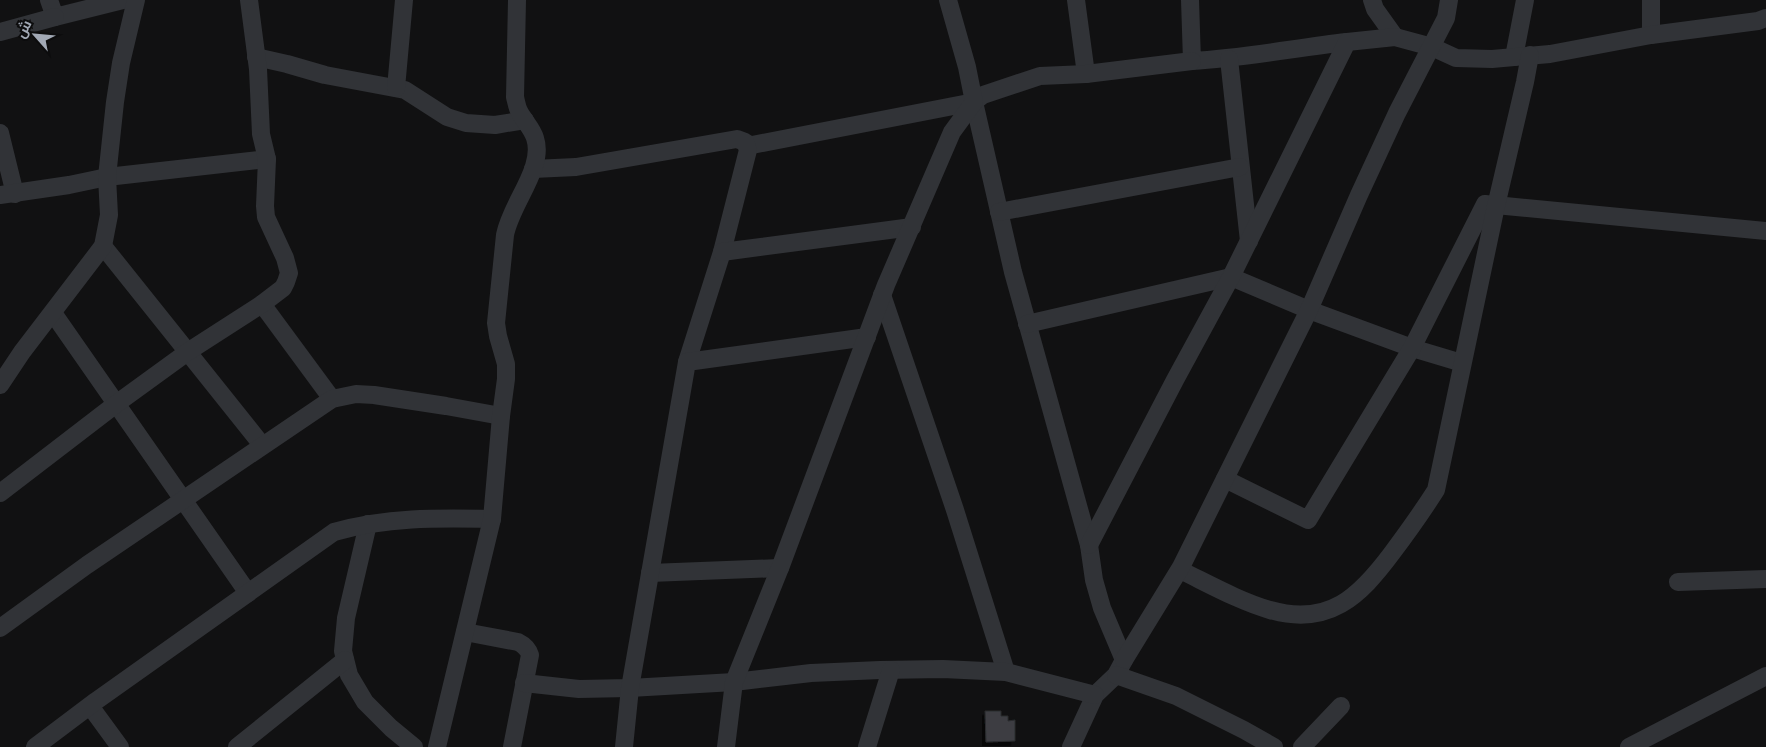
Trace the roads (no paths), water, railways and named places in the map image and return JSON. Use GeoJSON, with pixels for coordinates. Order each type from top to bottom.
{"type":"FeatureCollection","features":[{"type":"Feature","properties":{"kind":"street"},"geometry":{"type":"LineString","coordinates":[[49,0],[54,17]]}},
{"type":"Feature","properties":{"kind":"street"},"geometry":{"type":"LineString","coordinates":[[0,32],[123,0]]}},
{"type":"Feature","properties":{"kind":"street"},"geometry":{"type":"LineString","coordinates":[[0,385],[22,352],[103,246],[109,215],[107,177],[110,144],[120,72],[136,0]]}},
{"type":"Feature","properties":{"kind":"street"},"geometry":{"type":"LineString","coordinates":[[0,493],[116,404],[283,288],[288,273],[286,258],[266,217],[267,159],[260,120],[256,57],[248,0]]}},
{"type":"Feature","properties":{"kind":"street"},"geometry":{"type":"LineString","coordinates":[[396,88],[404,0]]}},
{"type":"Feature","properties":{"kind":"street"},"geometry":{"type":"LineString","coordinates":[[437,747],[492,519],[501,416],[505,396],[506,364],[496,323],[507,224],[534,169],[537,154],[536,139],[519,111],[515,97],[517,0]]}},
{"type":"Feature","properties":{"kind":"street"},"geometry":{"type":"LineString","coordinates":[[948,0],[967,68],[999,212],[1027,324],[1089,545],[1094,580],[1120,667],[1274,747]]}},
{"type":"Feature","properties":{"kind":"street"},"geometry":{"type":"LineString","coordinates":[[1076,0],[1086,74]]}},
{"type":"Feature","properties":{"kind":"street"},"geometry":{"type":"LineString","coordinates":[[1190,0],[1192,61]]}},
{"type":"Feature","properties":{"kind":"street"},"geometry":{"type":"LineString","coordinates":[[1071,747],[1095,694],[1120,667],[1180,570],[1309,310],[1397,113],[1446,18],[1449,0]]}},
{"type":"Feature","properties":{"kind":"street"},"geometry":{"type":"LineString","coordinates":[[1180,570],[1239,599],[1272,611],[1306,615],[1326,611],[1349,600],[1374,577],[1415,523],[1436,490],[1496,206],[1526,82],[1522,56],[1524,0]]}},
{"type":"Feature","properties":{"kind":"street"},"geometry":{"type":"LineString","coordinates":[[1651,35],[1652,0]]}},
{"type":"Feature","properties":{"kind":"street"},"geometry":{"type":"LineString","coordinates":[[1369,3],[1395,37]]}},
{"type":"Feature","properties":{"kind":"street"},"geometry":{"type":"LineString","coordinates":[[726,747],[734,682],[780,568],[882,295],[952,132],[974,102],[983,95],[1040,76],[1086,74],[1192,61],[1229,59],[1285,49],[1395,37],[1432,47],[1456,58],[1492,59],[1550,54],[1651,35],[1758,21],[1766,18]]}},
{"type":"Feature","properties":{"kind":"street"},"geometry":{"type":"LineString","coordinates":[[1089,545],[1231,277],[1346,42]]}},
{"type":"Feature","properties":{"kind":"street"},"geometry":{"type":"LineString","coordinates":[[256,57],[325,75],[405,90],[448,117],[466,123],[495,125],[525,120]]}},
{"type":"Feature","properties":{"kind":"street"},"geometry":{"type":"LineString","coordinates":[[1229,59],[1249,241]]}},
{"type":"Feature","properties":{"kind":"street"},"geometry":{"type":"LineString","coordinates":[[747,146],[974,102]]}},
{"type":"Feature","properties":{"kind":"street"},"geometry":{"type":"LineString","coordinates":[[0,133],[8,194],[107,177],[267,159]]}},
{"type":"Feature","properties":{"kind":"street"},"geometry":{"type":"LineString","coordinates":[[534,169],[576,167],[737,139],[745,142],[748,150],[722,252],[687,362],[630,688],[624,747]]}},
{"type":"Feature","properties":{"kind":"street"},"geometry":{"type":"LineString","coordinates":[[999,212],[1240,167]]}},
{"type":"Feature","properties":{"kind":"street"},"geometry":{"type":"LineString","coordinates":[[1225,480],[1308,520],[1412,348],[1485,204],[1766,231]]}},
{"type":"Feature","properties":{"kind":"street"},"geometry":{"type":"LineString","coordinates":[[722,252],[912,227]]}},
{"type":"Feature","properties":{"kind":"street"},"geometry":{"type":"LineString","coordinates":[[103,246],[262,445]]}},
{"type":"Feature","properties":{"kind":"street"},"geometry":{"type":"LineString","coordinates":[[1027,324],[1231,277],[1309,310],[1412,348],[1462,363]]}},
{"type":"Feature","properties":{"kind":"street"},"geometry":{"type":"LineString","coordinates":[[882,295],[955,510],[1006,672]]}},
{"type":"Feature","properties":{"kind":"street"},"geometry":{"type":"LineString","coordinates":[[262,304],[332,399]]}},
{"type":"Feature","properties":{"kind":"street"},"geometry":{"type":"LineString","coordinates":[[52,313],[248,593]]}},
{"type":"Feature","properties":{"kind":"street"},"geometry":{"type":"LineString","coordinates":[[687,362],[866,337]]}},
{"type":"Feature","properties":{"kind":"street"},"geometry":{"type":"LineString","coordinates":[[0,628],[87,565],[332,399],[356,394],[374,395],[501,416]]}},
{"type":"Feature","properties":{"kind":"street"},"geometry":{"type":"LineString","coordinates":[[35,747],[334,532],[368,524],[426,518],[492,519]]}},
{"type":"Feature","properties":{"kind":"street"},"geometry":{"type":"LineString","coordinates":[[368,524],[346,618],[343,651],[349,675],[366,702],[414,747]]}},
{"type":"Feature","properties":{"kind":"street"},"geometry":{"type":"LineString","coordinates":[[650,573],[780,568]]}},
{"type":"Feature","properties":{"kind":"street"},"geometry":{"type":"LineString","coordinates":[[1678,582],[1766,579]]}},
{"type":"Feature","properties":{"kind":"street"},"geometry":{"type":"LineString","coordinates":[[465,632],[523,645],[528,650],[530,655],[512,747]]}},
{"type":"Feature","properties":{"kind":"street"},"geometry":{"type":"LineString","coordinates":[[237,747],[345,660]]}},
{"type":"Feature","properties":{"kind":"street"},"geometry":{"type":"LineString","coordinates":[[524,683],[579,689],[630,688],[734,682],[811,674],[943,669],[1006,672],[1095,694]]}},
{"type":"Feature","properties":{"kind":"street"},"geometry":{"type":"LineString","coordinates":[[867,747],[892,670]]}},
{"type":"Feature","properties":{"kind":"street"},"geometry":{"type":"LineString","coordinates":[[1629,747],[1766,676]]}},
{"type":"Feature","properties":{"kind":"street"},"geometry":{"type":"LineString","coordinates":[[90,706],[120,747]]}},
{"type":"Feature","properties":{"kind":"street"},"geometry":{"type":"LineString","coordinates":[[1302,747],[1341,706]]}}]}
